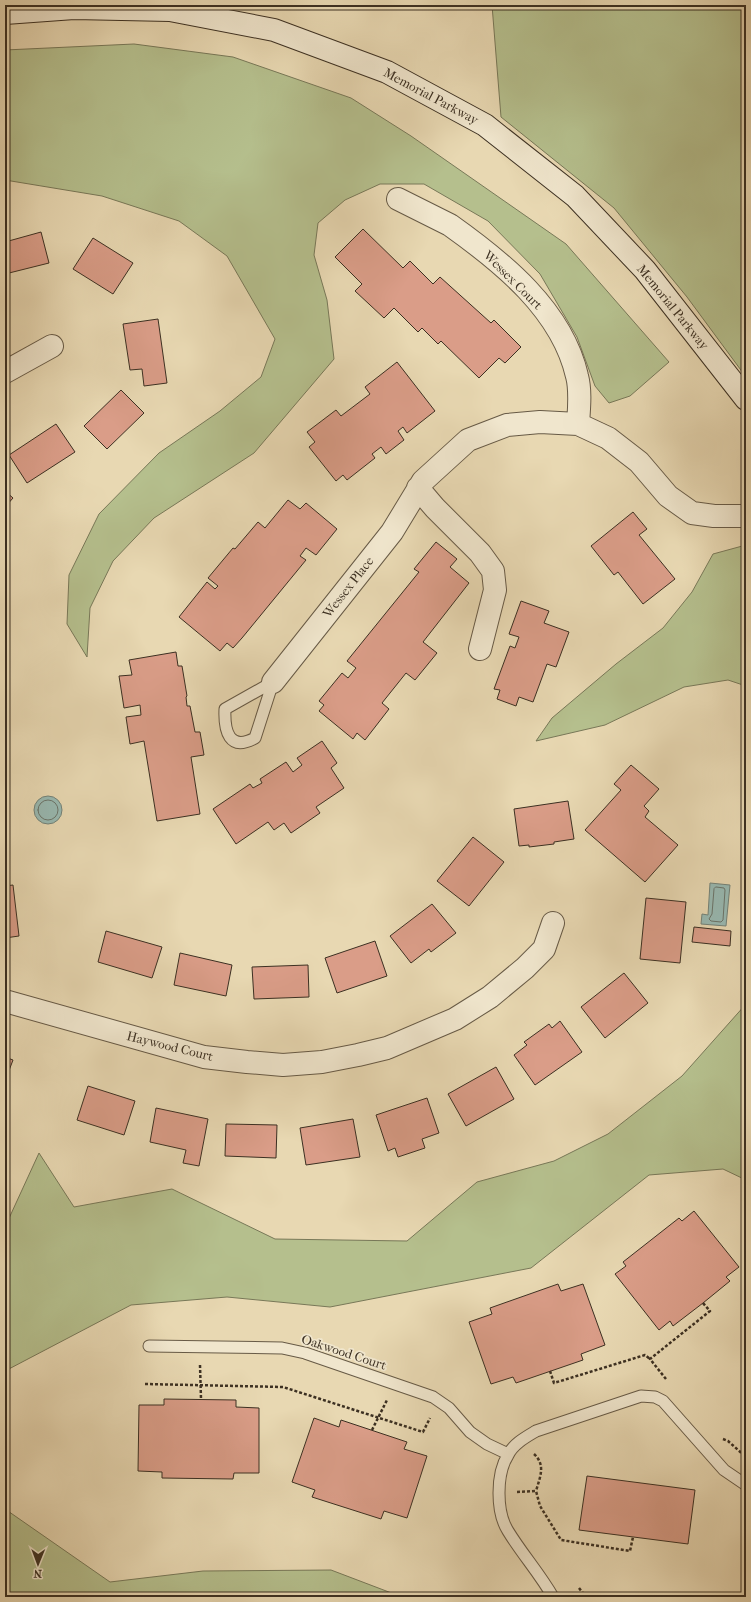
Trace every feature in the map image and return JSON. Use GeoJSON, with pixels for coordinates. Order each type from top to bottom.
{"type":"FeatureCollection","features":[{"type":"Feature","properties":{"kind":"street","name":"Memorial Parkway"},"geometry":{"type":"LineString","coordinates":[[5,13],[74,8],[170,10],[274,30],[387,72],[485,125],[575,196],[645,270],[746,399]]}},
{"type":"Feature","properties":{"kind":"street","name":"Wessex Court"},"geometry":{"type":"LineString","coordinates":[[398,199],[458,230],[483,249],[515,278],[543,308],[568,345],[577,377],[579,404],[578,424]]}},
{"type":"Feature","properties":{"kind":"street"},"geometry":{"type":"LineString","coordinates":[[5,372],[52,346]]}},
{"type":"Feature","properties":{"kind":"street","name":"Wessex Place"},"geometry":{"type":"LineString","coordinates":[[273,682],[392,532],[418,488],[429,475],[468,440],[507,425],[540,422],[578,424],[608,438],[639,462],[668,496],[692,513],[714,516],[746,516]]}},
{"type":"Feature","properties":{"kind":"street"},"geometry":{"type":"LineString","coordinates":[[418,488],[435,508],[480,553],[493,571],[495,590],[480,649]]}},
{"type":"Feature","properties":{"kind":"street","name":"Haywood Court"},"geometry":{"type":"LineString","coordinates":[[5,1001],[204,1057],[284,1065],[322,1062],[388,1048],[455,1019],[490,997],[525,968],[544,949],[553,923]]}},
{"type":"Feature","properties":{"kind":"lane"},"geometry":{"type":"LineString","coordinates":[[273,682],[255,738],[247,742],[234,741],[227,735],[224,721],[225,709],[273,682]]}},
{"type":"Feature","properties":{"kind":"lane","name":"Oakwood Court"},"geometry":{"type":"LineString","coordinates":[[149,1346],[282,1348],[305,1354],[433,1397],[449,1408],[470,1432],[487,1444],[508,1454]]}},
{"type":"Feature","properties":{"kind":"lane"},"geometry":{"type":"LineString","coordinates":[[553,1597],[507,1530],[500,1508],[499,1485],[508,1454],[520,1441],[536,1431],[612,1404],[641,1396],[655,1397],[663,1401],[724,1470],[746,1485]]}},
{"type":"Feature","properties":{"kind":"path"},"geometry":{"type":"LineString","coordinates":[[650,1359],[710,1311],[703,1303]]}},
{"type":"Feature","properties":{"kind":"path"},"geometry":{"type":"LineString","coordinates":[[200,1347],[201,1399]]}},
{"type":"Feature","properties":{"kind":"path"},"geometry":{"type":"LineString","coordinates":[[550,1371],[554,1383],[645,1355],[666,1379]]}},
{"type":"Feature","properties":{"kind":"path"},"geometry":{"type":"LineString","coordinates":[[145,1384],[282,1387],[423,1432],[431,1418]]}},
{"type":"Feature","properties":{"kind":"path"},"geometry":{"type":"LineString","coordinates":[[372,1430],[395,1384]]}},
{"type":"Feature","properties":{"kind":"path"},"geometry":{"type":"LineString","coordinates":[[520,1441],[537,1456],[542,1466],[542,1474],[536,1490],[540,1506],[561,1540],[630,1551],[633,1537]]}},
{"type":"Feature","properties":{"kind":"path"},"geometry":{"type":"LineString","coordinates":[[499,1492],[536,1490]]}},
{"type":"Feature","properties":{"kind":"path"},"geometry":{"type":"LineString","coordinates":[[579,1588],[586,1597]]}},
{"type":"Feature","properties":{"kind":"green space"},"geometry":{"type":"Polygon","coordinates":[[[492,5],[746,5],[746,377],[687,297],[614,208],[501,117],[492,5]]]}},
{"type":"Feature","properties":{"kind":"green space"},"geometry":{"type":"Polygon","coordinates":[[[134,44],[233,57],[351,98],[411,136],[566,244],[669,362],[630,396],[609,403],[595,386],[577,337],[540,274],[488,221],[424,184],[380,184],[345,200],[318,223],[314,255],[327,300],[334,359],[254,453],[154,518],[113,561],[90,608],[87,657],[67,624],[69,575],[99,514],[159,453],[220,411],[261,377],[275,339],[227,256],[179,221],[102,196],[5,180],[5,50],[134,44]]]}},
{"type":"Feature","properties":{"kind":"green space"},"geometry":{"type":"Polygon","coordinates":[[[746,545],[746,686],[728,680],[684,687],[605,725],[536,741],[552,718],[616,664],[663,628],[692,592],[713,554],[746,545]]]}},
{"type":"Feature","properties":{"kind":"green space"},"geometry":{"type":"Polygon","coordinates":[[[746,1004],[746,1180],[723,1169],[649,1175],[531,1268],[330,1307],[227,1297],[131,1305],[5,1371],[5,1227],[39,1153],[74,1207],[172,1189],[275,1239],[407,1241],[477,1182],[554,1161],[608,1134],[682,1076],[746,1004]]]}},
{"type":"Feature","properties":{"kind":"green space"},"geometry":{"type":"Polygon","coordinates":[[[5,1509],[110,1582],[203,1571],[331,1570],[402,1597],[5,1597],[5,1509]]]}},
{"type":"Feature","properties":{"kind":"water"},"geometry":{"type":"Polygon","coordinates":[[[48,796],[58,800],[62,810],[58,820],[48,824],[38,820],[34,810],[38,800],[48,796]]]}},
{"type":"Feature","properties":{"kind":"water"},"geometry":{"type":"Polygon","coordinates":[[[710,883],[730,885],[726,926],[701,924],[702,914],[708,915],[710,883]]]}},
{"type":"Feature","properties":{"kind":"building"},"geometry":{"type":"Polygon","coordinates":[[[363,229],[403,268],[410,261],[433,284],[440,277],[491,323],[494,320],[521,347],[505,363],[499,358],[479,378],[441,341],[438,344],[422,328],[418,332],[394,308],[384,318],[355,291],[362,284],[335,257],[363,229]]]}},
{"type":"Feature","properties":{"kind":"building"},"geometry":{"type":"Polygon","coordinates":[[[41,232],[49,263],[5,274],[5,242],[41,232]]]}},
{"type":"Feature","properties":{"kind":"building"},"geometry":{"type":"Polygon","coordinates":[[[93,238],[133,263],[113,294],[73,269],[93,238]]]}},
{"type":"Feature","properties":{"kind":"building"},"geometry":{"type":"Polygon","coordinates":[[[158,319],[167,383],[144,386],[142,369],[130,370],[123,324],[158,319]]]}},
{"type":"Feature","properties":{"kind":"building"},"geometry":{"type":"Polygon","coordinates":[[[397,362],[435,411],[407,433],[403,427],[398,431],[404,440],[386,454],[381,447],[372,454],[375,458],[347,480],[343,475],[336,481],[309,447],[315,442],[307,432],[336,410],[341,416],[370,394],[365,387],[397,362]]]}},
{"type":"Feature","properties":{"kind":"building"},"geometry":{"type":"Polygon","coordinates":[[[121,390],[144,413],[107,449],[84,426],[121,390]]]}},
{"type":"Feature","properties":{"kind":"building"},"geometry":{"type":"Polygon","coordinates":[[[56,424],[75,452],[27,483],[9,455],[56,424]]]}},
{"type":"Feature","properties":{"kind":"building"},"geometry":{"type":"Polygon","coordinates":[[[5,491],[13,498],[5,507],[5,491]]]}},
{"type":"Feature","properties":{"kind":"building"},"geometry":{"type":"Polygon","coordinates":[[[288,500],[300,509],[306,503],[337,529],[316,555],[306,548],[300,556],[306,560],[242,638],[233,648],[227,643],[220,651],[179,617],[207,582],[215,589],[218,586],[208,578],[233,548],[235,549],[258,522],[265,528],[288,500]]]}},
{"type":"Feature","properties":{"kind":"building"},"geometry":{"type":"Polygon","coordinates":[[[633,512],[647,529],[639,535],[675,579],[643,604],[618,572],[614,575],[591,546],[633,512]]]}},
{"type":"Feature","properties":{"kind":"building"},"geometry":{"type":"Polygon","coordinates":[[[436,542],[457,559],[450,567],[469,583],[423,642],[437,653],[415,680],[406,673],[382,703],[389,709],[365,740],[357,733],[353,739],[319,711],[324,705],[319,701],[342,673],[348,678],[356,668],[347,661],[419,572],[414,569],[436,542]]]}},
{"type":"Feature","properties":{"kind":"building"},"geometry":{"type":"Polygon","coordinates":[[[521,601],[549,611],[544,623],[569,632],[556,667],[547,664],[533,702],[519,697],[516,706],[497,699],[500,690],[494,689],[510,646],[515,648],[519,637],[509,634],[521,601]]]}},
{"type":"Feature","properties":{"kind":"building"},"geometry":{"type":"Polygon","coordinates":[[[176,652],[178,666],[182,666],[187,696],[187,706],[190,706],[195,732],[200,732],[204,755],[191,757],[200,814],[157,821],[144,741],[130,744],[126,717],[141,715],[140,705],[124,708],[119,676],[132,675],[129,660],[176,652]]]}},
{"type":"Feature","properties":{"kind":"building"},"geometry":{"type":"Polygon","coordinates":[[[322,741],[337,763],[331,768],[344,788],[316,807],[320,813],[291,833],[284,823],[274,830],[268,822],[236,844],[213,809],[250,784],[253,788],[262,783],[260,779],[286,762],[293,772],[302,765],[297,758],[322,741]]]}},
{"type":"Feature","properties":{"kind":"building"},"geometry":{"type":"Polygon","coordinates":[[[631,765],[659,789],[644,806],[649,811],[645,817],[678,845],[645,882],[585,830],[621,790],[614,784],[631,765]]]}},
{"type":"Feature","properties":{"kind":"building"},"geometry":{"type":"Polygon","coordinates":[[[568,801],[574,839],[554,842],[554,844],[529,847],[529,845],[519,846],[514,809],[568,801]]]}},
{"type":"Feature","properties":{"kind":"building"},"geometry":{"type":"Polygon","coordinates":[[[473,837],[504,862],[469,906],[437,881],[473,837]]]}},
{"type":"Feature","properties":{"kind":"building"},"geometry":{"type":"Polygon","coordinates":[[[13,885],[19,936],[5,938],[5,886],[13,885]]]}},
{"type":"Feature","properties":{"kind":"building"},"geometry":{"type":"Polygon","coordinates":[[[646,898],[686,902],[680,963],[640,959],[646,898]]]}},
{"type":"Feature","properties":{"kind":"building"},"geometry":{"type":"Polygon","coordinates":[[[432,904],[456,933],[431,952],[429,949],[411,963],[390,936],[432,904]]]}},
{"type":"Feature","properties":{"kind":"building"},"geometry":{"type":"Polygon","coordinates":[[[694,927],[731,931],[730,946],[692,942],[694,927]]]}},
{"type":"Feature","properties":{"kind":"building"},"geometry":{"type":"Polygon","coordinates":[[[106,931],[162,947],[152,978],[98,962],[106,931]]]}},
{"type":"Feature","properties":{"kind":"building"},"geometry":{"type":"Polygon","coordinates":[[[375,941],[387,976],[337,993],[325,958],[375,941]]]}},
{"type":"Feature","properties":{"kind":"building"},"geometry":{"type":"Polygon","coordinates":[[[180,953],[232,965],[226,996],[174,985],[180,953]]]}},
{"type":"Feature","properties":{"kind":"building"},"geometry":{"type":"Polygon","coordinates":[[[308,965],[309,997],[254,999],[252,967],[308,965]]]}},
{"type":"Feature","properties":{"kind":"building"},"geometry":{"type":"Polygon","coordinates":[[[624,973],[648,1003],[605,1038],[581,1007],[624,973]]]}},
{"type":"Feature","properties":{"kind":"building"},"geometry":{"type":"Polygon","coordinates":[[[560,1021],[582,1052],[535,1085],[514,1055],[527,1045],[524,1042],[549,1024],[552,1028],[560,1021]]]}},
{"type":"Feature","properties":{"kind":"building"},"geometry":{"type":"Polygon","coordinates":[[[5,1057],[13,1060],[5,1081],[5,1057]]]}},
{"type":"Feature","properties":{"kind":"building"},"geometry":{"type":"Polygon","coordinates":[[[496,1067],[514,1099],[466,1126],[448,1094],[496,1067]]]}},
{"type":"Feature","properties":{"kind":"building"},"geometry":{"type":"Polygon","coordinates":[[[88,1086],[135,1101],[124,1135],[77,1120],[88,1086]]]}},
{"type":"Feature","properties":{"kind":"building"},"geometry":{"type":"Polygon","coordinates":[[[427,1098],[439,1133],[422,1139],[425,1148],[398,1157],[395,1148],[388,1151],[376,1115],[427,1098]]]}},
{"type":"Feature","properties":{"kind":"building"},"geometry":{"type":"Polygon","coordinates":[[[156,1108],[208,1119],[199,1166],[183,1163],[186,1150],[150,1142],[156,1108]]]}},
{"type":"Feature","properties":{"kind":"building"},"geometry":{"type":"Polygon","coordinates":[[[353,1119],[360,1157],[306,1165],[300,1128],[353,1119]]]}},
{"type":"Feature","properties":{"kind":"building"},"geometry":{"type":"Polygon","coordinates":[[[226,1124],[277,1125],[276,1158],[225,1156],[226,1124]]]}},
{"type":"Feature","properties":{"kind":"building"},"geometry":{"type":"Polygon","coordinates":[[[694,1211],[739,1267],[726,1277],[730,1281],[703,1303],[673,1326],[670,1321],[659,1330],[615,1274],[626,1266],[623,1262],[679,1218],[682,1221],[694,1211]]]}},
{"type":"Feature","properties":{"kind":"building"},"geometry":{"type":"Polygon","coordinates":[[[558,1284],[561,1291],[583,1284],[605,1345],[581,1354],[583,1360],[516,1383],[513,1377],[491,1384],[469,1322],[492,1314],[490,1308],[558,1284]]]}},
{"type":"Feature","properties":{"kind":"building"},"geometry":{"type":"Polygon","coordinates":[[[164,1399],[236,1400],[236,1407],[259,1408],[259,1473],[234,1473],[233,1479],[162,1478],[162,1472],[138,1471],[139,1405],[164,1405],[164,1399]]]}},
{"type":"Feature","properties":{"kind":"building"},"geometry":{"type":"Polygon","coordinates":[[[314,1418],[339,1427],[341,1420],[407,1442],[404,1449],[427,1456],[407,1518],[384,1511],[381,1519],[312,1497],[315,1490],[292,1482],[314,1418]]]}},
{"type":"Feature","properties":{"kind":"building"},"geometry":{"type":"Polygon","coordinates":[[[587,1476],[695,1490],[688,1544],[579,1530],[587,1476]]]}}]}
